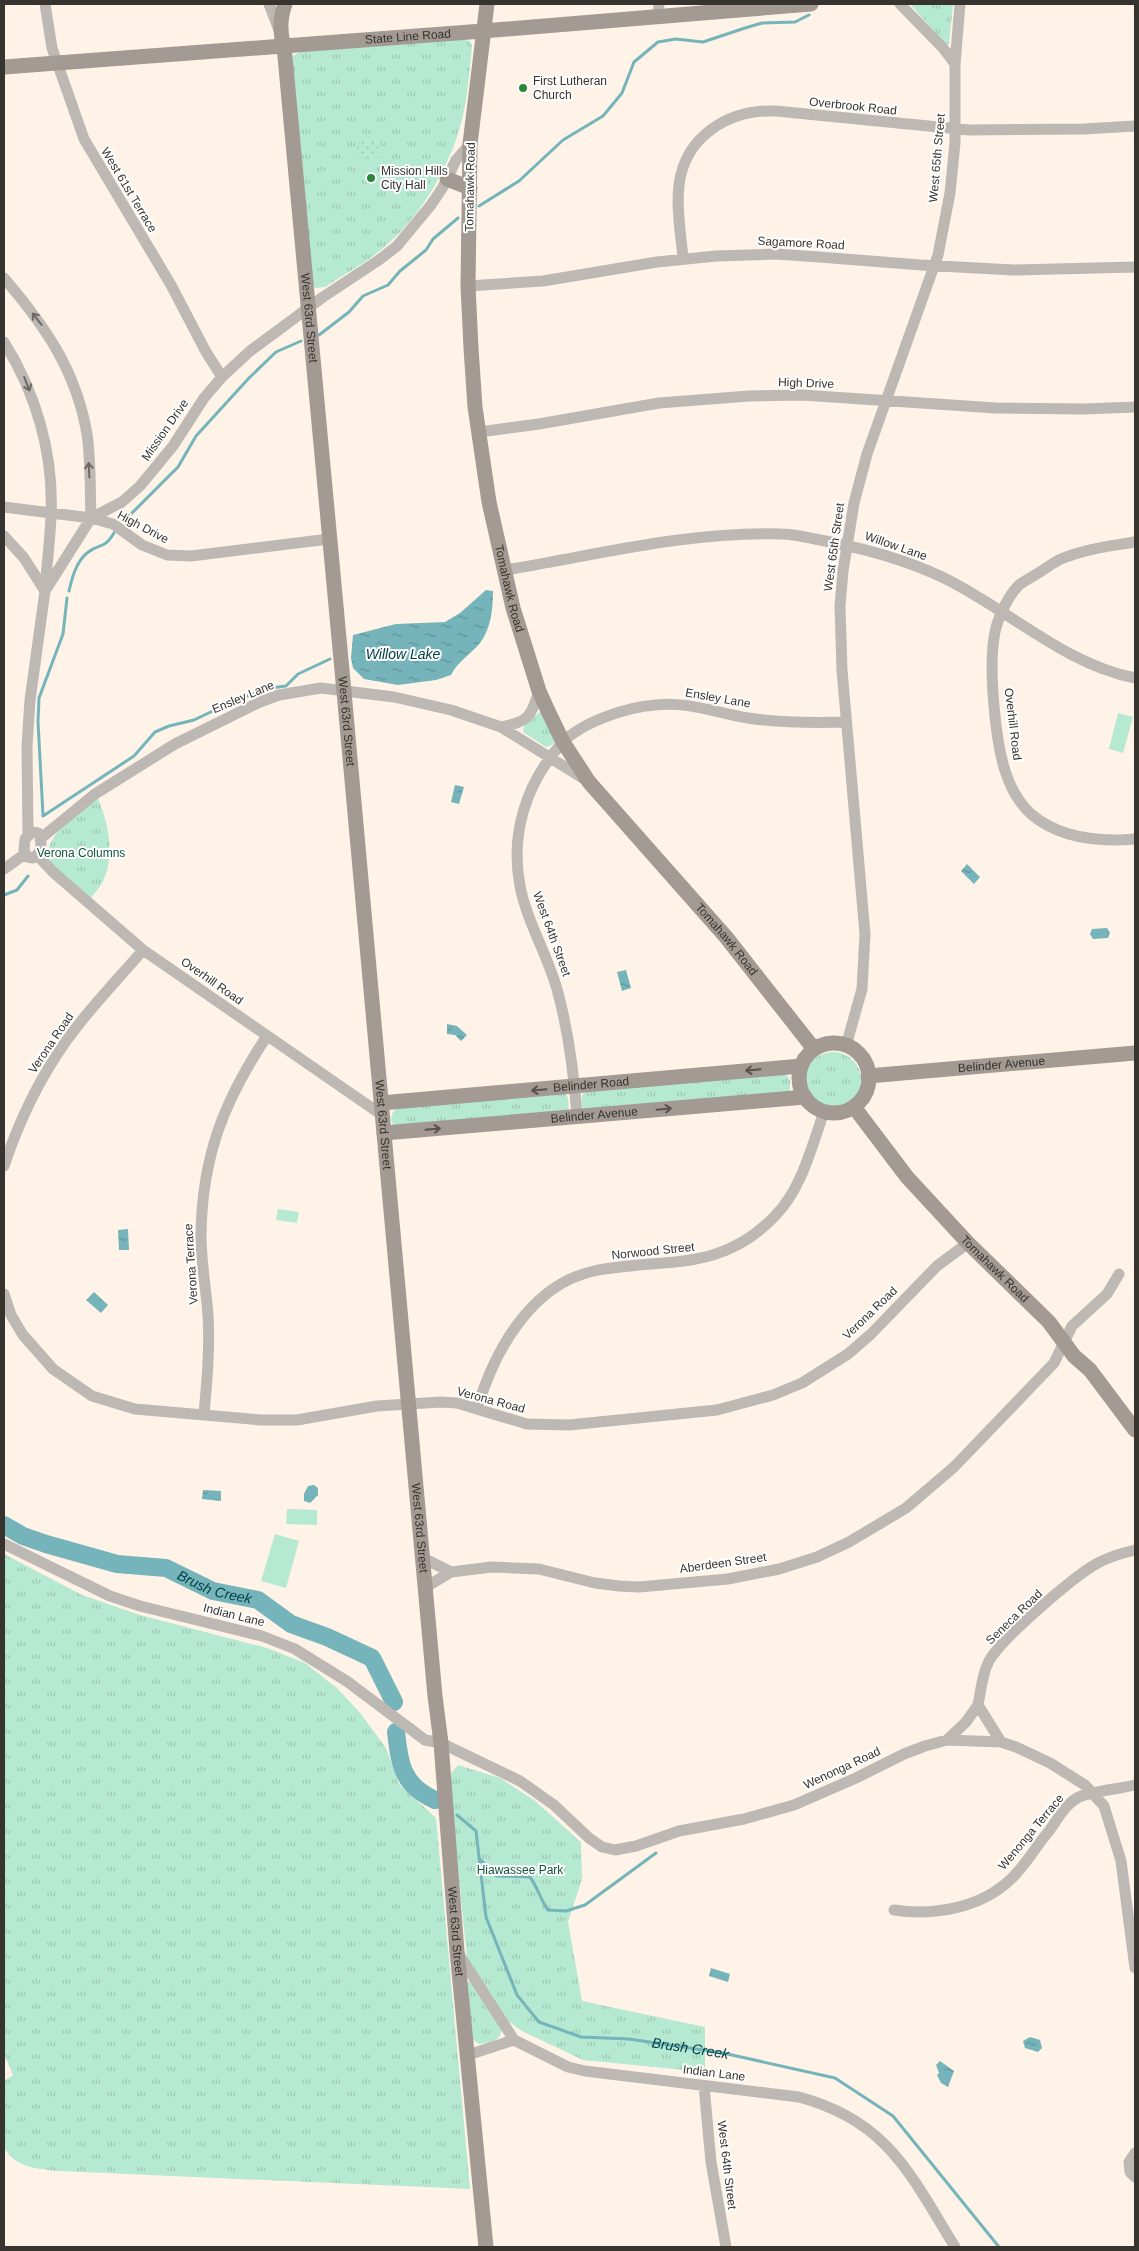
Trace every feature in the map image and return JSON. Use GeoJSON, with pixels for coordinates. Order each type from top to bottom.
{"type":"FeatureCollection","features":[{"type":"Feature","properties":{"kind":"main road","name":"West 63rd Street"},"geometry":{"type":"LineString","coordinates":[[285,4],[280,23],[344,692],[486,2247]]}},
{"type":"Feature","properties":{"kind":"main road","name":"Tomahawk Road"},"geometry":{"type":"LineString","coordinates":[[487,4],[482,31],[470,144],[468,286],[479,432],[489,502],[513,608],[540,691],[563,742],[589,782],[726,937],[814,1049]]}},
{"type":"Feature","properties":{"kind":"main road","name":"State Line Road"},"geometry":{"type":"LineString","coordinates":[[4,67],[282,41],[482,31],[658,10],[811,4]]}},
{"type":"Feature","properties":{"kind":"main road"},"geometry":{"type":"LineString","coordinates":[[447,179],[470,188]]}},
{"type":"Feature","properties":{"kind":"main road"},"geometry":{"type":"LineString","coordinates":[[824,1045],[846,1046],[862,1058],[868,1076],[865,1093],[854,1107],[845,1112],[824,1112],[810,1104],[804,1097],[800,1087],[799,1076],[801,1066],[814,1049],[824,1045]]}},
{"type":"Feature","properties":{"kind":"main road","name":"Belinder Avenue"},"geometry":{"type":"LineString","coordinates":[[868,1076],[1135,1054]]}},
{"type":"Feature","properties":{"kind":"main road","name":"Belinder Road"},"geometry":{"type":"LineString","coordinates":[[382,1109],[574,1087],[801,1066]]}},
{"type":"Feature","properties":{"kind":"main road","name":"Belinder Avenue"},"geometry":{"type":"LineString","coordinates":[[384,1133],[804,1097]]}},
{"type":"Feature","properties":{"kind":"main road","name":"Tomahawk Road"},"geometry":{"type":"LineString","coordinates":[[854,1107],[907,1178],[968,1242],[1049,1322],[1074,1356],[1090,1370],[1135,1430]]}},
{"type":"Feature","properties":{"kind":"street","name":"West 61st Terrace"},"geometry":{"type":"LineString","coordinates":[[45,4],[52,48],[79,126],[94,159],[171,285],[206,352],[222,377]]}},
{"type":"Feature","properties":{"kind":"street"},"geometry":{"type":"LineString","coordinates":[[269,4],[282,41]]}},
{"type":"Feature","properties":{"kind":"street"},"geometry":{"type":"LineString","coordinates":[[900,4],[943,48],[954,64]]}},
{"type":"Feature","properties":{"kind":"street","name":"West 65th Street"},"geometry":{"type":"LineString","coordinates":[[846,1046],[857,1011],[865,958],[865,934],[842,670],[840,615],[843,571],[860,478],[938,255],[950,193],[956,129],[954,64],[960,4]]}},
{"type":"Feature","properties":{"kind":"street","name":"Overbrook Road"},"geometry":{"type":"LineString","coordinates":[[684,258],[678,202],[681,175],[697,143],[710,130],[725,120],[752,111],[956,129],[1045,130],[1135,126]]}},
{"type":"Feature","properties":{"kind":"street","name":"Mission Drive"},"geometry":{"type":"LineString","coordinates":[[28,835],[26,746],[44,591],[91,518],[122,502],[140,486],[173,446],[204,398],[222,377],[250,351],[396,246],[431,205],[456,160],[470,144]]}},
{"type":"Feature","properties":{"kind":"street","name":"Sagamore Road"},"geometry":{"type":"LineString","coordinates":[[468,286],[543,281],[684,258],[776,254],[934,266],[1023,270],[1135,267]]}},
{"type":"Feature","properties":{"kind":"street"},"geometry":{"type":"LineString","coordinates":[[4,278],[50,337],[74,382],[87,436],[91,518]]}},
{"type":"Feature","properties":{"kind":"street"},"geometry":{"type":"LineString","coordinates":[[4,342],[26,381],[45,442],[51,514],[44,591]]}},
{"type":"Feature","properties":{"kind":"street","name":"High Drive"},"geometry":{"type":"LineString","coordinates":[[479,432],[539,424],[628,407],[709,398],[802,396],[996,408],[1084,409],[1135,407]]}},
{"type":"Feature","properties":{"kind":"street","name":"High Drive"},"geometry":{"type":"LineString","coordinates":[[4,507],[91,518],[112,524],[142,545],[166,555],[191,556],[329,539]]}},
{"type":"Feature","properties":{"kind":"street","name":"Willow Lane"},"geometry":{"type":"LineString","coordinates":[[505,570],[672,541],[739,534],[784,534],[847,545],[891,557],[942,577],[1084,660],[1135,678]]}},
{"type":"Feature","properties":{"kind":"street"},"geometry":{"type":"LineString","coordinates":[[4,536],[24,558],[44,591]]}},
{"type":"Feature","properties":{"kind":"street","name":"Overhill Road"},"geometry":{"type":"LineString","coordinates":[[1135,542],[1103,547],[1060,559],[1019,586],[1002,611],[995,631],[993,645],[995,708],[1005,770],[1015,796],[1030,814],[1044,824],[1067,833],[1099,839],[1135,839]]}},
{"type":"Feature","properties":{"kind":"street","name":"Ensley Lane"},"geometry":{"type":"LineString","coordinates":[[40,839],[96,794],[137,767],[219,721],[279,696],[321,688],[394,697],[450,710],[501,727],[589,782]]}},
{"type":"Feature","properties":{"kind":"street"},"geometry":{"type":"LineString","coordinates":[[501,727],[520,724],[532,713],[540,691]]}},
{"type":"Feature","properties":{"kind":"street","name":"Ensley Lane"},"geometry":{"type":"LineString","coordinates":[[563,742],[598,720],[620,711],[658,704],[681,704],[771,721],[846,722]]}},
{"type":"Feature","properties":{"kind":"street","name":"West 64th Street"},"geometry":{"type":"LineString","coordinates":[[563,742],[533,785],[520,818],[517,839],[517,868],[522,896],[558,991],[568,1033],[576,1116]]}},
{"type":"Feature","properties":{"kind":"street"},"geometry":{"type":"LineString","coordinates":[[35,832],[40,839],[41,846],[37,855],[30,857],[25,854],[23,846],[28,835],[35,832]]}},
{"type":"Feature","properties":{"kind":"street"},"geometry":{"type":"LineString","coordinates":[[4,869],[25,854]]}},
{"type":"Feature","properties":{"kind":"street","name":"Overhill Road"},"geometry":{"type":"LineString","coordinates":[[37,855],[53,872],[143,950],[267,1036],[382,1109]]}},
{"type":"Feature","properties":{"kind":"street","name":"Verona Road"},"geometry":{"type":"LineString","coordinates":[[4,1166],[25,1112],[56,1055],[78,1026],[143,950]]}},
{"type":"Feature","properties":{"kind":"street","name":"Verona Terrace"},"geometry":{"type":"LineString","coordinates":[[204,1414],[209,1333],[201,1237],[205,1181],[211,1151],[224,1114],[243,1074],[267,1036]]}},
{"type":"Feature","properties":{"kind":"street","name":"Norwood Street"},"geometry":{"type":"LineString","coordinates":[[478,1409],[487,1379],[512,1333],[537,1302],[555,1288],[592,1272],[701,1259],[737,1246],[756,1234],[775,1217],[792,1194],[824,1112]]}},
{"type":"Feature","properties":{"kind":"street","name":"Verona Road"},"geometry":{"type":"LineString","coordinates":[[4,1294],[11,1315],[34,1350],[53,1369],[92,1396],[135,1409],[262,1420],[298,1420],[377,1406],[442,1402],[457,1403],[508,1420],[545,1426],[717,1410],[773,1396],[802,1383],[848,1354],[871,1334],[937,1266],[968,1242]]}},
{"type":"Feature","properties":{"kind":"street","name":"Aberdeen Street"},"geometry":{"type":"LineString","coordinates":[[426,1587],[451,1572],[492,1567],[520,1567],[595,1583],[640,1587],[749,1575],[779,1569],[817,1557],[885,1522],[932,1488],[1054,1363],[1072,1326],[1107,1294],[1119,1274]]}},
{"type":"Feature","properties":{"kind":"street","name":"Indian Lane"},"geometry":{"type":"LineString","coordinates":[[4,1544],[117,1598],[140,1606],[262,1636],[295,1649],[335,1673],[425,1740],[441,1743]]}},
{"type":"Feature","properties":{"kind":"street","name":"Seneca Road"},"geometry":{"type":"LineString","coordinates":[[978,1705],[984,1671],[990,1659],[1006,1641],[1078,1576],[1114,1556],[1135,1550]]}},
{"type":"Feature","properties":{"kind":"street"},"geometry":{"type":"LineString","coordinates":[[423,1558],[451,1572]]}},
{"type":"Feature","properties":{"kind":"street"},"geometry":{"type":"LineString","coordinates":[[947,1740],[966,1722],[978,1705],[1001,1742]]}},
{"type":"Feature","properties":{"kind":"street","name":"Wenonga Road"},"geometry":{"type":"LineString","coordinates":[[441,1743],[520,1780],[554,1806],[589,1838],[602,1847],[615,1850],[636,1846],[678,1831],[744,1819],[794,1805],[856,1778],[904,1754],[947,1740],[1001,1742],[1060,1769],[1085,1785],[1104,1806],[1121,1861],[1135,1968]]}},
{"type":"Feature","properties":{"kind":"street","name":"Wenonga Terrace"},"geometry":{"type":"LineString","coordinates":[[894,1910],[917,1912],[949,1909],[967,1905],[994,1892],[1019,1870],[1068,1806],[1080,1797],[1135,1785]]}},
{"type":"Feature","properties":{"kind":"street"},"geometry":{"type":"LineString","coordinates":[[458,1951],[514,2040],[468,2056]]}},
{"type":"Feature","properties":{"kind":"street","name":"Indian Lane"},"geometry":{"type":"LineString","coordinates":[[514,2040],[568,2067],[585,2071],[799,2097],[849,2116],[881,2139],[897,2156],[955,2247]]}},
{"type":"Feature","properties":{"kind":"street","name":"West 64th Street"},"geometry":{"type":"LineString","coordinates":[[704,2086],[715,2188],[726,2247]]}},
{"type":"Feature","properties":{"kind":"street"},"geometry":{"type":"LineString","coordinates":[[1135,2153],[1129,2162],[1130,2172],[1135,2177]]}},
{"type":"Feature","properties":{"kind":"green space"},"geometry":{"type":"Polygon","coordinates":[[[910,4],[953,4],[949,44],[945,44],[910,4]]]}},
{"type":"Feature","properties":{"kind":"green space"},"geometry":{"type":"Polygon","coordinates":[[[461,39],[470,41],[472,46],[465,105],[456,140],[433,188],[413,217],[389,243],[364,263],[325,287],[315,288],[312,283],[292,71],[293,56],[300,52],[461,39]]]}},
{"type":"Feature","properties":{"kind":"green space"},"geometry":{"type":"Polygon","coordinates":[[[380,139],[382,157],[358,159],[356,142],[380,139]]]}},
{"type":"Feature","properties":{"kind":"green space"},"geometry":{"type":"Polygon","coordinates":[[[541,711],[555,742],[546,747],[523,732],[524,726],[541,711]]]}},
{"type":"Feature","properties":{"kind":"green space"},"geometry":{"type":"Polygon","coordinates":[[[1118,713],[1133,717],[1123,753],[1109,749],[1118,713]]]}},
{"type":"Feature","properties":{"kind":"green space","name":"Verona Columns"},"geometry":{"type":"Polygon","coordinates":[[[98,798],[105,817],[110,848],[103,881],[91,898],[56,869],[51,863],[48,850],[57,832],[98,798]]]}},
{"type":"Feature","properties":{"kind":"green space"},"geometry":{"type":"Polygon","coordinates":[[[833,1052],[844,1054],[853,1060],[859,1069],[861,1080],[859,1091],[853,1100],[844,1106],[833,1108],[822,1106],[813,1100],[807,1091],[805,1080],[807,1069],[813,1060],[822,1054],[833,1052]]]}},
{"type":"Feature","properties":{"kind":"green space"},"geometry":{"type":"Polygon","coordinates":[[[786,1074],[790,1080],[790,1092],[584,1111],[582,1103],[582,1095],[585,1091],[786,1074]]]}},
{"type":"Feature","properties":{"kind":"green space"},"geometry":{"type":"Polygon","coordinates":[[[565,1093],[568,1098],[569,1111],[394,1126],[391,1118],[394,1111],[399,1107],[565,1093]]]}},
{"type":"Feature","properties":{"kind":"green space"},"geometry":{"type":"Polygon","coordinates":[[[278,1209],[299,1212],[297,1223],[276,1220],[278,1209]]]}},
{"type":"Feature","properties":{"kind":"green space"},"geometry":{"type":"Polygon","coordinates":[[[287,1509],[317,1510],[317,1525],[286,1524],[287,1509]]]}},
{"type":"Feature","properties":{"kind":"green space"},"geometry":{"type":"Polygon","coordinates":[[[275,1534],[299,1541],[286,1588],[261,1581],[275,1534]]]}},
{"type":"Feature","properties":{"kind":"green space"},"geometry":{"type":"Polygon","coordinates":[[[4,1554],[82,1595],[140,1615],[267,1648],[305,1663],[337,1688],[361,1714],[386,1748],[399,1784],[436,1818],[470,2189],[59,2171],[28,2166],[8,2154],[4,2147],[4,2081],[13,2075],[4,2054],[4,1554]]]}},
{"type":"Feature","properties":{"kind":"green space","name":"Hiawassee Park"},"geometry":{"type":"Polygon","coordinates":[[[458,1765],[500,1778],[534,1800],[581,1842],[582,1879],[568,1922],[582,2001],[705,2027],[705,2072],[583,2060],[522,2031],[505,2019],[467,1959],[449,1776],[458,1765]]]}},
{"type":"Feature","properties":{"kind":"green space"},"geometry":{"type":"Polygon","coordinates":[[[470,1981],[501,2030],[499,2037],[494,2041],[479,2044],[473,2040],[467,1983],[470,1981]]]}},
{"type":"Feature","properties":{"kind":"water","name":"Willow Lake"},"geometry":{"type":"Polygon","coordinates":[[[486,590],[493,591],[492,611],[487,631],[480,643],[457,666],[451,675],[436,680],[398,685],[364,679],[353,668],[351,658],[353,635],[396,624],[445,622],[460,613],[486,590]]]}},
{"type":"Feature","properties":{"kind":"water"},"geometry":{"type":"Polygon","coordinates":[[[455,785],[464,787],[459,804],[451,802],[455,785]]]}},
{"type":"Feature","properties":{"kind":"water"},"geometry":{"type":"Polygon","coordinates":[[[967,864],[980,877],[974,884],[961,871],[967,864]]]}},
{"type":"Feature","properties":{"kind":"water"},"geometry":{"type":"Polygon","coordinates":[[[1107,928],[1110,933],[1108,938],[1093,939],[1090,934],[1092,929],[1107,928]]]}},
{"type":"Feature","properties":{"kind":"water"},"geometry":{"type":"Polygon","coordinates":[[[626,970],[631,988],[622,991],[617,972],[626,970]]]}},
{"type":"Feature","properties":{"kind":"water"},"geometry":{"type":"Polygon","coordinates":[[[447,1024],[457,1026],[467,1035],[461,1041],[455,1035],[447,1034],[447,1024]]]}},
{"type":"Feature","properties":{"kind":"water"},"geometry":{"type":"Polygon","coordinates":[[[128,1229],[129,1250],[119,1250],[118,1230],[128,1229]]]}},
{"type":"Feature","properties":{"kind":"water"},"geometry":{"type":"Polygon","coordinates":[[[94,1292],[108,1305],[101,1313],[86,1300],[94,1292]]]}},
{"type":"Feature","properties":{"kind":"water"},"geometry":{"type":"Polygon","coordinates":[[[314,1485],[318,1488],[318,1495],[310,1503],[304,1501],[304,1494],[308,1486],[314,1485]]]}},
{"type":"Feature","properties":{"kind":"water"},"geometry":{"type":"Polygon","coordinates":[[[203,1490],[221,1491],[221,1501],[202,1499],[203,1490]]]}},
{"type":"Feature","properties":{"kind":"water"},"geometry":{"type":"Polygon","coordinates":[[[711,1968],[730,1974],[728,1982],[709,1976],[711,1968]]]}},
{"type":"Feature","properties":{"kind":"water"},"geometry":{"type":"Polygon","coordinates":[[[1030,2037],[1040,2040],[1042,2048],[1038,2052],[1025,2048],[1023,2041],[1030,2037]]]}},
{"type":"Feature","properties":{"kind":"water"},"geometry":{"type":"Polygon","coordinates":[[[940,2061],[954,2071],[948,2087],[941,2083],[937,2075],[939,2073],[936,2065],[940,2061]]]}},
{"type":"Feature","properties":{"kind":"waterway"},"geometry":{"type":"LineString","coordinates":[[479,206],[519,181],[563,140],[603,116],[622,93],[634,62],[658,42],[676,39],[703,42],[762,23],[795,22],[809,15]]}},
{"type":"Feature","properties":{"kind":"waterway"},"geometry":{"type":"LineString","coordinates":[[319,335],[349,312],[363,296],[388,285],[400,271],[426,250],[433,239],[458,218]]}},
{"type":"Feature","properties":{"kind":"waterway"},"geometry":{"type":"LineString","coordinates":[[125,520],[178,467],[196,436],[249,378],[276,352],[301,341]]}},
{"type":"Feature","properties":{"kind":"waterway"},"geometry":{"type":"LineString","coordinates":[[69,591],[75,570],[83,557],[91,550],[107,542],[114,533]]}},
{"type":"Feature","properties":{"kind":"waterway"},"geometry":{"type":"LineString","coordinates":[[43,815],[38,722],[39,698],[63,634],[67,598]]}},
{"type":"Feature","properties":{"kind":"waterway"},"geometry":{"type":"LineString","coordinates":[[43,816],[134,756],[155,732],[169,726],[194,720],[238,699],[270,688],[286,686],[298,674],[330,659]]}},
{"type":"Feature","properties":{"kind":"waterway"},"geometry":{"type":"LineString","coordinates":[[4,895],[17,890],[28,876]]}},
{"type":"Feature","properties":{"kind":"waterway","name":"Brush Creek"},"geometry":{"type":"LineString","coordinates":[[4,1525],[23,1536],[46,1544],[117,1564],[166,1568],[213,1591],[258,1600],[291,1624],[327,1637],[372,1658],[394,1702]]}},
{"type":"Feature","properties":{"kind":"waterway","name":"Brush Creek"},"geometry":{"type":"LineString","coordinates":[[396,1732],[401,1764],[409,1781],[424,1794],[435,1800]]}},
{"type":"Feature","properties":{"kind":"waterway","name":"Brush Creek"},"geometry":{"type":"LineString","coordinates":[[457,1815],[476,1831],[486,1917],[517,1995],[539,2022],[581,2037],[629,2039],[723,2053],[835,2078],[893,2116],[999,2247]]}},
{"type":"Feature","properties":{"kind":"waterway"},"geometry":{"type":"LineString","coordinates":[[480,1859],[496,1876],[530,1877],[548,1910],[566,1911],[585,1905],[656,1853]]}},
{"type":"Feature","properties":{"kind":"place","name":"First Lutheran Church"},"geometry":{"type":"Point","coordinates":[523,88]}},
{"type":"Feature","properties":{"kind":"place","name":"Mission Hills City Hall"},"geometry":{"type":"Point","coordinates":[371,178]}}]}
